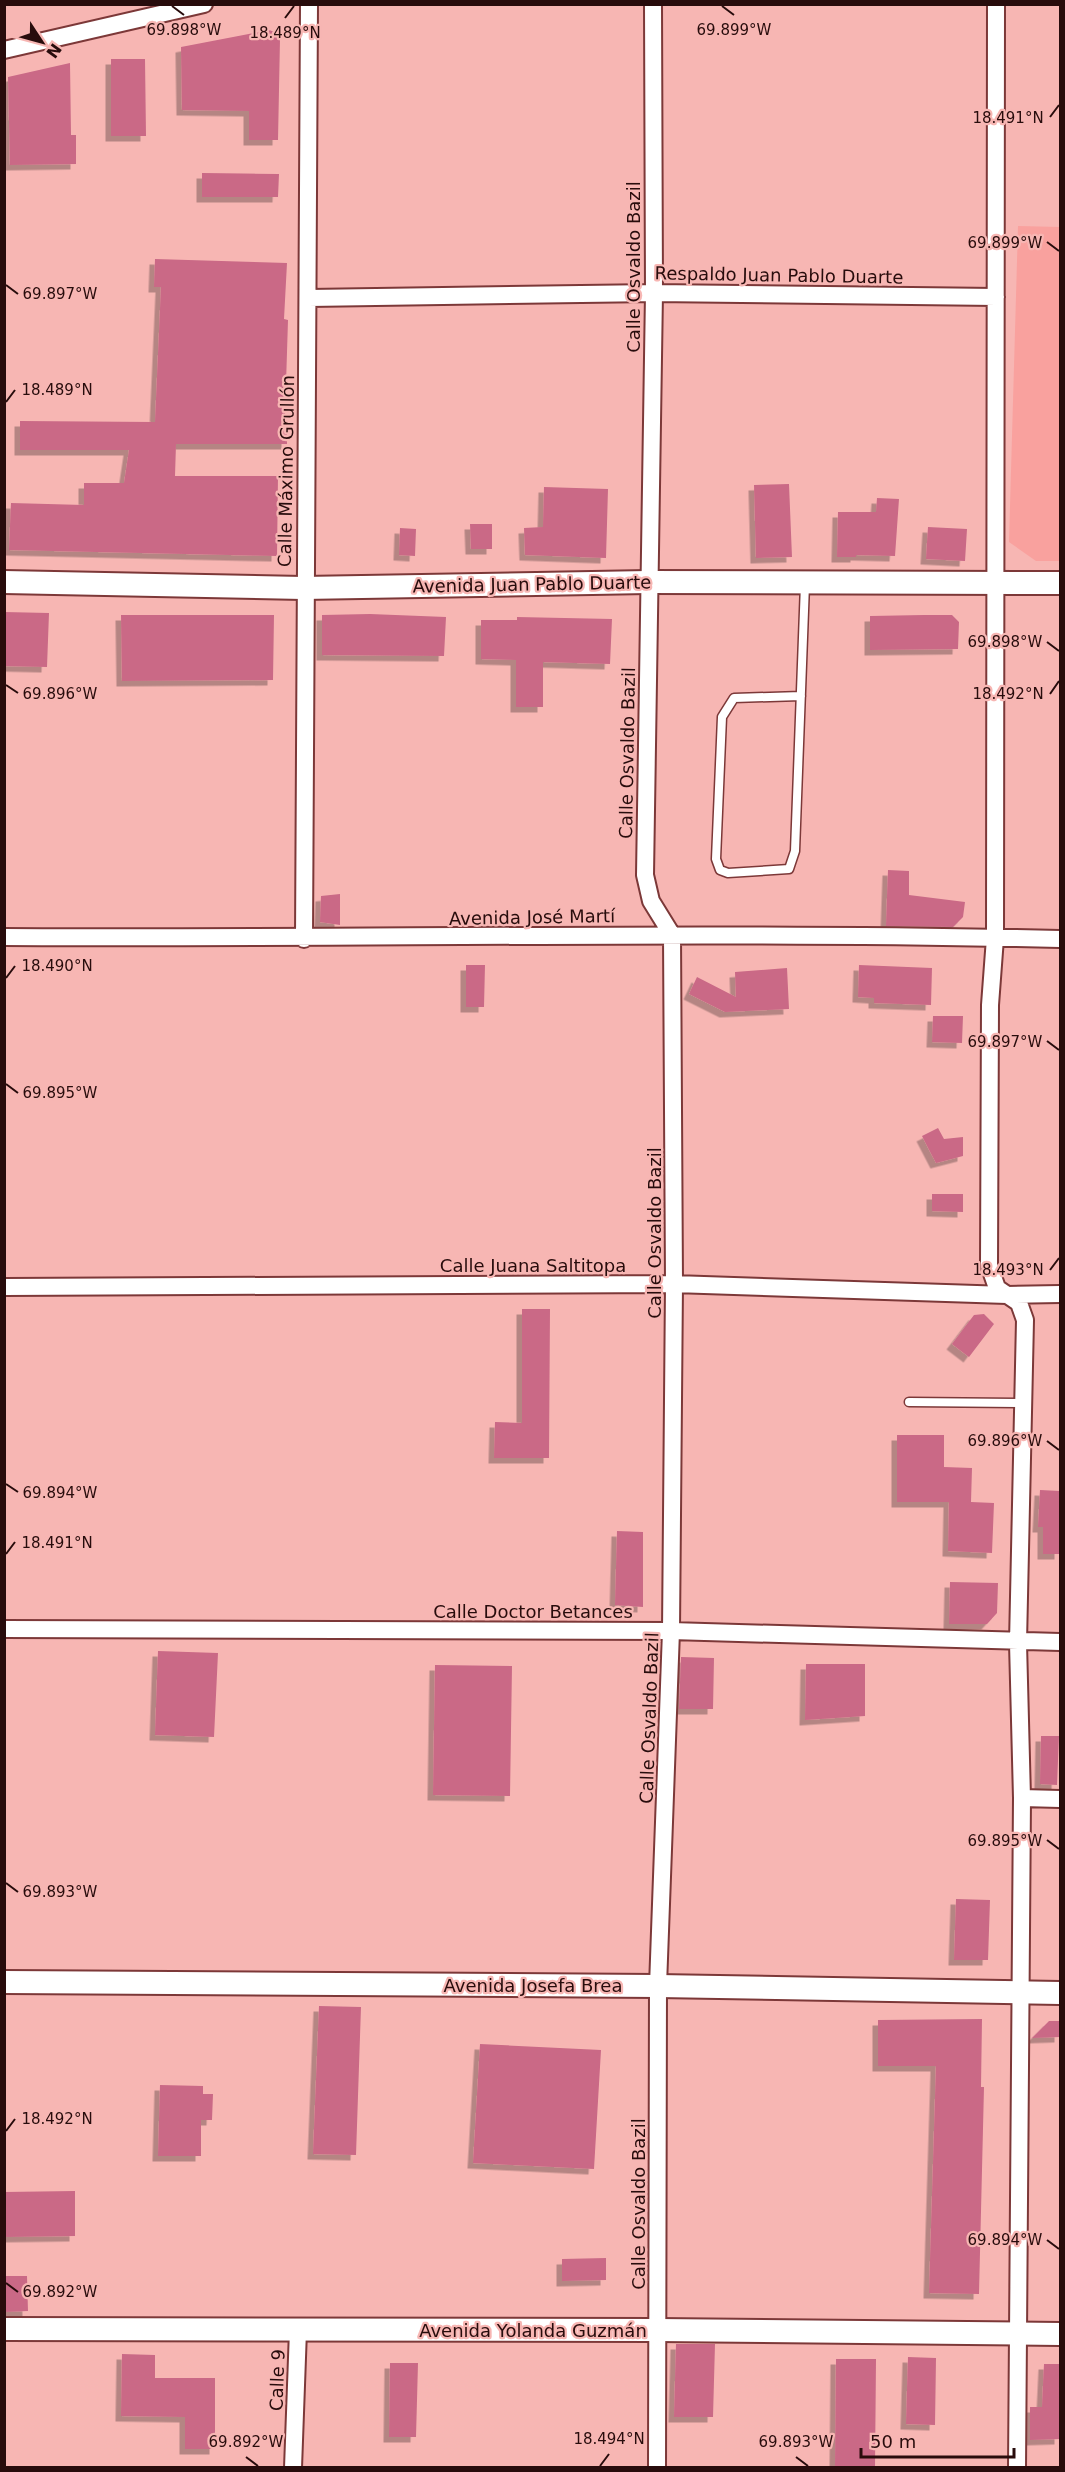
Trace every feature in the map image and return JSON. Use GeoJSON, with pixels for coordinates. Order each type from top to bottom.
{"type":"FeatureCollection","features":[{"type":"Feature","properties":{"kind":"main road","name":"Avenida Juan Pablo Duarte"},"geometry":{"type":"LineString","coordinates":[[4,582],[303,588],[648,582],[1060,583]]}},
{"type":"Feature","properties":{"kind":"main road","name":"Avenida Josefa Brea"},"geometry":{"type":"LineString","coordinates":[[4,1982],[658,1986],[1060,1993]]}},
{"type":"Feature","properties":{"kind":"main road","name":"Avenida Yolanda Guzmán"},"geometry":{"type":"LineString","coordinates":[[4,2329],[658,2330],[1060,2334]]}},
{"type":"Feature","properties":{"kind":"street"},"geometry":{"type":"LineString","coordinates":[[4,50],[204,4]]}},
{"type":"Feature","properties":{"kind":"street","name":"Calle Máximo Grullón"},"geometry":{"type":"LineString","coordinates":[[304,939],[303,588],[309,298],[309,4]]}},
{"type":"Feature","properties":{"kind":"street","name":"Calle Osvaldo Bazil"},"geometry":{"type":"LineString","coordinates":[[653,4],[654,293],[645,875],[651,901],[672,935],[674,1284],[671,1631],[658,1986],[657,2468]]}},
{"type":"Feature","properties":{"kind":"street"},"geometry":{"type":"LineString","coordinates":[[996,4],[997,583],[995,938],[990,1005],[989,1265],[997,1288],[1019,1303],[1024,1311],[1018,1643],[1022,1798],[1017,2468]]}},
{"type":"Feature","properties":{"kind":"street","name":"Respaldo Juan Pablo Duarte"},"geometry":{"type":"LineString","coordinates":[[309,298],[654,293],[996,297]]}},
{"type":"Feature","properties":{"kind":"street","name":"Avenida José Martí"},"geometry":{"type":"LineString","coordinates":[[4,937],[304,939],[672,935],[1060,939]]}},
{"type":"Feature","properties":{"kind":"street","name":"Calle Juana Saltitopa"},"geometry":{"type":"LineString","coordinates":[[4,1287],[674,1284],[1007,1295],[1060,1294]]}},
{"type":"Feature","properties":{"kind":"street","name":"Calle Doctor Betances"},"geometry":{"type":"LineString","coordinates":[[4,1629],[671,1631],[1018,1643],[1060,1642]]}},
{"type":"Feature","properties":{"kind":"street"},"geometry":{"type":"LineString","coordinates":[[1022,1798],[1060,1799]]}},
{"type":"Feature","properties":{"kind":"street","name":"Calle 9"},"geometry":{"type":"LineString","coordinates":[[293,2468],[298,2330]]}},
{"type":"Feature","properties":{"kind":"lane"},"geometry":{"type":"LineString","coordinates":[[801,696],[734,698],[726,708],[722,717],[716,859],[720,870],[728,873],[789,869],[793,862],[801,696],[805,583]]}},
{"type":"Feature","properties":{"kind":"lane"},"geometry":{"type":"LineString","coordinates":[[909,1402],[1024,1403]]}},
{"type":"Feature","properties":{"kind":"shaded area"},"geometry":{"type":"Polygon","coordinates":[[[1018,226],[1060,227],[1060,561],[1036,561],[1009,542],[1018,226]]]}},
{"type":"Feature","properties":{"kind":"building"},"geometry":{"type":"Polygon","coordinates":[[[269,30],[278,33],[280,39],[278,140],[249,140],[249,111],[182,110],[181,47],[269,30]]]}},
{"type":"Feature","properties":{"kind":"building"},"geometry":{"type":"Polygon","coordinates":[[[111,59],[145,59],[146,136],[111,136],[111,59]]]}},
{"type":"Feature","properties":{"kind":"building"},"geometry":{"type":"Polygon","coordinates":[[[70,63],[71,135],[76,135],[76,164],[10,165],[8,77],[70,63]]]}},
{"type":"Feature","properties":{"kind":"building"},"geometry":{"type":"Polygon","coordinates":[[[202,173],[279,174],[278,197],[202,197],[202,173]]]}},
{"type":"Feature","properties":{"kind":"building"},"geometry":{"type":"Polygon","coordinates":[[[155,259],[287,263],[284,319],[288,320],[285,416],[287,416],[287,444],[176,444],[175,476],[278,476],[277,556],[9,550],[11,503],[84,505],[84,483],[124,483],[129,450],[20,450],[20,421],[155,422],[161,287],[154,287],[155,259]]]}},
{"type":"Feature","properties":{"kind":"building"},"geometry":{"type":"Polygon","coordinates":[[[789,484],[792,557],[756,558],[754,485],[789,484]]]}},
{"type":"Feature","properties":{"kind":"building"},"geometry":{"type":"Polygon","coordinates":[[[544,487],[608,489],[606,558],[525,555],[524,528],[543,527],[544,487]]]}},
{"type":"Feature","properties":{"kind":"building"},"geometry":{"type":"Polygon","coordinates":[[[877,498],[899,499],[895,556],[837,557],[838,512],[876,512],[877,498]]]}},
{"type":"Feature","properties":{"kind":"building"},"geometry":{"type":"Polygon","coordinates":[[[470,524],[492,524],[492,549],[471,549],[470,524]]]}},
{"type":"Feature","properties":{"kind":"building"},"geometry":{"type":"Polygon","coordinates":[[[928,527],[967,529],[965,561],[926,559],[928,527]]]}},
{"type":"Feature","properties":{"kind":"building"},"geometry":{"type":"Polygon","coordinates":[[[400,528],[416,529],[415,556],[399,555],[400,528]]]}},
{"type":"Feature","properties":{"kind":"building"},"geometry":{"type":"Polygon","coordinates":[[[4,612],[49,613],[47,667],[4,666],[4,612]]]}},
{"type":"Feature","properties":{"kind":"building"},"geometry":{"type":"Polygon","coordinates":[[[121,615],[274,615],[273,680],[122,681],[121,615]]]}},
{"type":"Feature","properties":{"kind":"building"},"geometry":{"type":"Polygon","coordinates":[[[322,615],[446,617],[444,656],[322,655],[322,615]]]}},
{"type":"Feature","properties":{"kind":"building"},"geometry":{"type":"Polygon","coordinates":[[[952,615],[959,622],[958,649],[870,650],[870,616],[952,615]]]}},
{"type":"Feature","properties":{"kind":"building"},"geometry":{"type":"Polygon","coordinates":[[[517,617],[612,619],[610,664],[543,662],[543,707],[516,707],[516,660],[481,659],[481,620],[517,620],[517,617]]]}},
{"type":"Feature","properties":{"kind":"building"},"geometry":{"type":"Polygon","coordinates":[[[888,870],[909,871],[909,895],[965,902],[963,917],[953,927],[886,926],[888,870]]]}},
{"type":"Feature","properties":{"kind":"building"},"geometry":{"type":"Polygon","coordinates":[[[340,894],[340,925],[320,922],[321,896],[340,894]]]}},
{"type":"Feature","properties":{"kind":"building"},"geometry":{"type":"Polygon","coordinates":[[[466,965],[485,965],[484,1007],[466,1007],[466,965]]]}},
{"type":"Feature","properties":{"kind":"building"},"geometry":{"type":"Polygon","coordinates":[[[859,965],[932,968],[931,1005],[874,1003],[874,998],[858,997],[859,965]]]}},
{"type":"Feature","properties":{"kind":"building"},"geometry":{"type":"Polygon","coordinates":[[[787,968],[789,1009],[725,1012],[689,994],[697,977],[736,997],[735,972],[787,968]]]}},
{"type":"Feature","properties":{"kind":"building"},"geometry":{"type":"Polygon","coordinates":[[[933,1016],[963,1016],[962,1043],[932,1042],[933,1016]]]}},
{"type":"Feature","properties":{"kind":"building"},"geometry":{"type":"Polygon","coordinates":[[[938,1128],[944,1139],[963,1137],[963,1156],[936,1163],[922,1136],[938,1128]]]}},
{"type":"Feature","properties":{"kind":"building"},"geometry":{"type":"Polygon","coordinates":[[[932,1194],[963,1194],[963,1212],[932,1211],[932,1194]]]}},
{"type":"Feature","properties":{"kind":"building"},"geometry":{"type":"Polygon","coordinates":[[[522,1309],[550,1309],[549,1458],[494,1458],[495,1422],[522,1423],[522,1309]]]}},
{"type":"Feature","properties":{"kind":"building"},"geometry":{"type":"Polygon","coordinates":[[[984,1314],[994,1324],[969,1357],[952,1344],[974,1315],[984,1314]]]}},
{"type":"Feature","properties":{"kind":"building"},"geometry":{"type":"Polygon","coordinates":[[[897,1435],[944,1435],[944,1467],[972,1468],[971,1502],[994,1503],[992,1553],[948,1551],[949,1502],[897,1502],[897,1435]]]}},
{"type":"Feature","properties":{"kind":"building"},"geometry":{"type":"Polygon","coordinates":[[[1040,1490],[1060,1491],[1060,1554],[1043,1554],[1043,1527],[1038,1527],[1040,1490]]]}},
{"type":"Feature","properties":{"kind":"building"},"geometry":{"type":"Polygon","coordinates":[[[617,1531],[643,1532],[643,1607],[615,1605],[617,1531]]]}},
{"type":"Feature","properties":{"kind":"building"},"geometry":{"type":"Polygon","coordinates":[[[950,1582],[998,1583],[997,1613],[987,1624],[949,1624],[950,1582]]]}},
{"type":"Feature","properties":{"kind":"building"},"geometry":{"type":"Polygon","coordinates":[[[158,1651],[218,1653],[214,1737],[155,1735],[158,1651]]]}},
{"type":"Feature","properties":{"kind":"building"},"geometry":{"type":"Polygon","coordinates":[[[681,1657],[714,1658],[713,1709],[679,1709],[681,1657]]]}},
{"type":"Feature","properties":{"kind":"building"},"geometry":{"type":"Polygon","coordinates":[[[806,1664],[865,1664],[865,1716],[805,1720],[806,1664]]]}},
{"type":"Feature","properties":{"kind":"building"},"geometry":{"type":"Polygon","coordinates":[[[435,1665],[512,1666],[510,1796],[433,1795],[435,1665]]]}},
{"type":"Feature","properties":{"kind":"building"},"geometry":{"type":"Polygon","coordinates":[[[1041,1736],[1059,1736],[1057,1785],[1040,1784],[1041,1736]]]}},
{"type":"Feature","properties":{"kind":"building"},"geometry":{"type":"Polygon","coordinates":[[[956,1899],[990,1900],[988,1960],[954,1960],[956,1899]]]}},
{"type":"Feature","properties":{"kind":"building"},"geometry":{"type":"Polygon","coordinates":[[[319,2006],[361,2007],[356,2155],[313,2154],[319,2006]]]}},
{"type":"Feature","properties":{"kind":"building"},"geometry":{"type":"Polygon","coordinates":[[[982,2019],[981,2087],[984,2087],[979,2294],[929,2293],[936,2066],[878,2066],[878,2020],[982,2019]]]}},
{"type":"Feature","properties":{"kind":"building"},"geometry":{"type":"Polygon","coordinates":[[[1049,2021],[1060,2021],[1060,2037],[1032,2038],[1049,2021]]]}},
{"type":"Feature","properties":{"kind":"building"},"geometry":{"type":"Polygon","coordinates":[[[480,2044],[601,2050],[594,2169],[473,2163],[480,2044]]]}},
{"type":"Feature","properties":{"kind":"building"},"geometry":{"type":"Polygon","coordinates":[[[160,2085],[203,2086],[203,2094],[213,2094],[212,2120],[201,2120],[201,2156],[158,2156],[160,2085]]]}},
{"type":"Feature","properties":{"kind":"building"},"geometry":{"type":"Polygon","coordinates":[[[75,2191],[75,2236],[4,2237],[4,2192],[75,2191]]]}},
{"type":"Feature","properties":{"kind":"building"},"geometry":{"type":"Polygon","coordinates":[[[606,2258],[606,2280],[562,2281],[562,2259],[606,2258]]]}},
{"type":"Feature","properties":{"kind":"building"},"geometry":{"type":"Polygon","coordinates":[[[4,2276],[27,2276],[28,2311],[4,2312],[4,2276]]]}},
{"type":"Feature","properties":{"kind":"building"},"geometry":{"type":"Polygon","coordinates":[[[676,2344],[715,2344],[713,2417],[674,2417],[676,2344]]]}},
{"type":"Feature","properties":{"kind":"building"},"geometry":{"type":"Polygon","coordinates":[[[122,2354],[155,2355],[155,2378],[215,2378],[215,2449],[185,2449],[185,2417],[121,2416],[122,2354]]]}},
{"type":"Feature","properties":{"kind":"building"},"geometry":{"type":"Polygon","coordinates":[[[908,2357],[936,2358],[935,2425],[906,2424],[908,2357]]]}},
{"type":"Feature","properties":{"kind":"building"},"geometry":{"type":"Polygon","coordinates":[[[836,2359],[876,2359],[875,2468],[835,2468],[836,2359]]]}},
{"type":"Feature","properties":{"kind":"building"},"geometry":{"type":"Polygon","coordinates":[[[390,2363],[418,2363],[416,2437],[389,2437],[390,2363]]]}},
{"type":"Feature","properties":{"kind":"building"},"geometry":{"type":"Polygon","coordinates":[[[1044,2364],[1060,2364],[1060,2439],[1030,2440],[1030,2407],[1042,2407],[1044,2364]]]}}]}
